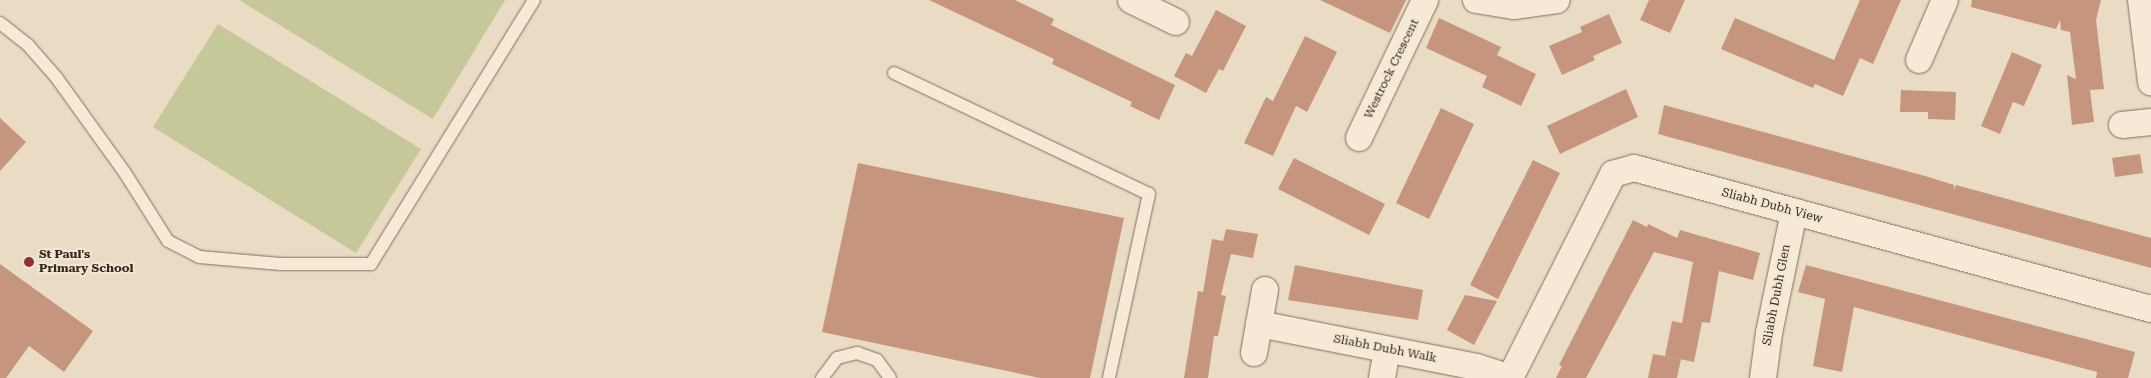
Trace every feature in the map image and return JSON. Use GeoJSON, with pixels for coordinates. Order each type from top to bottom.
{"type":"FeatureCollection","features":[{"type":"Feature","properties":{"kind":"street"},"geometry":{"type":"LineString","coordinates":[[1131,0],[1176,22]]}},
{"type":"Feature","properties":{"kind":"street","name":"Westrock Crescent"},"geometry":{"type":"LineString","coordinates":[[1359,138],[1425,0]]}},
{"type":"Feature","properties":{"kind":"street"},"geometry":{"type":"LineString","coordinates":[[1476,0],[1514,6],[1558,0]]}},
{"type":"Feature","properties":{"kind":"street"},"geometry":{"type":"LineString","coordinates":[[1919,60],[1945,0]]}},
{"type":"Feature","properties":{"kind":"street"},"geometry":{"type":"LineString","coordinates":[[2141,0],[2151,82]]}},
{"type":"Feature","properties":{"kind":"street"},"geometry":{"type":"LineString","coordinates":[[2122,125],[2151,122]]}},
{"type":"Feature","properties":{"kind":"street","name":"Sliabh Dubh View"},"geometry":{"type":"LineString","coordinates":[[1510,378],[1612,174],[1634,168],[2151,309]]}},
{"type":"Feature","properties":{"kind":"street","name":"Sliabh Dubh Glen"},"geometry":{"type":"LineString","coordinates":[[1763,378],[1769,333],[1794,212]]}},
{"type":"Feature","properties":{"kind":"street"},"geometry":{"type":"LineString","coordinates":[[1254,353],[1265,290]]}},
{"type":"Feature","properties":{"kind":"street","name":"Sliabh Dubh Walk"},"geometry":{"type":"LineString","coordinates":[[1259,324],[1477,367],[1510,378]]}},
{"type":"Feature","properties":{"kind":"street"},"geometry":{"type":"LineString","coordinates":[[1382,378],[1388,350]]}},
{"type":"Feature","properties":{"kind":"lane"},"geometry":{"type":"LineString","coordinates":[[0,23],[28,45],[56,77],[125,173],[168,241],[199,257],[281,264],[371,264],[534,0]]}},
{"type":"Feature","properties":{"kind":"lane"},"geometry":{"type":"LineString","coordinates":[[894,73],[1149,194],[1109,378]]}},
{"type":"Feature","properties":{"kind":"lane"},"geometry":{"type":"LineString","coordinates":[[822,378],[837,358],[857,353],[877,360],[890,378]]}},
{"type":"Feature","properties":{"kind":"green space"},"geometry":{"type":"Polygon","coordinates":[[[239,0],[505,0],[433,119],[239,0]]]}},
{"type":"Feature","properties":{"kind":"green space"},"geometry":{"type":"Polygon","coordinates":[[[218,24],[421,149],[356,253],[153,127],[218,24]]]}},
{"type":"Feature","properties":{"kind":"building"},"geometry":{"type":"Polygon","coordinates":[[[929,0],[1015,0],[1054,19],[1051,25],[1175,85],[1159,120],[1130,106],[1132,102],[1052,64],[1054,59],[929,0]]]}},
{"type":"Feature","properties":{"kind":"building"},"geometry":{"type":"Polygon","coordinates":[[[1320,0],[1406,0],[1390,33],[1320,0]]]}},
{"type":"Feature","properties":{"kind":"building"},"geometry":{"type":"Polygon","coordinates":[[[1649,0],[1685,0],[1670,33],[1640,20],[1649,0]]]}},
{"type":"Feature","properties":{"kind":"building"},"geometry":{"type":"Polygon","coordinates":[[[1860,0],[1901,0],[1873,64],[1860,58],[1843,96],[1815,84],[1813,88],[1721,49],[1735,18],[1834,60],[1860,0]]]}},
{"type":"Feature","properties":{"kind":"building"},"geometry":{"type":"Polygon","coordinates":[[[1972,0],[2101,0],[2096,20],[2104,89],[2090,90],[2094,122],[2072,125],[2067,75],[2076,79],[2070,32],[2061,30],[2060,20],[2056,29],[1971,7],[1972,0]]]}},
{"type":"Feature","properties":{"kind":"building"},"geometry":{"type":"Polygon","coordinates":[[[1216,10],[1246,26],[1223,71],[1219,69],[1206,93],[1174,76],[1186,53],[1192,56],[1216,10]]]}},
{"type":"Feature","properties":{"kind":"building"},"geometry":{"type":"Polygon","coordinates":[[[1609,14],[1622,43],[1593,56],[1595,60],[1562,75],[1549,46],[1582,32],[1580,27],[1609,14]]]}},
{"type":"Feature","properties":{"kind":"building"},"geometry":{"type":"Polygon","coordinates":[[[1439,18],[1501,47],[1497,55],[1536,74],[1521,106],[1482,87],[1487,76],[1426,48],[1439,18]]]}},
{"type":"Feature","properties":{"kind":"building"},"geometry":{"type":"Polygon","coordinates":[[[1305,36],[1337,52],[1307,112],[1296,106],[1273,156],[1244,143],[1266,97],[1273,101],[1305,36]]]}},
{"type":"Feature","properties":{"kind":"building"},"geometry":{"type":"Polygon","coordinates":[[[2012,52],[2042,65],[2024,106],[2013,102],[2000,134],[1981,126],[2012,52]]]}},
{"type":"Feature","properties":{"kind":"building"},"geometry":{"type":"Polygon","coordinates":[[[1626,89],[1638,117],[1560,154],[1547,126],[1626,89]]]}},
{"type":"Feature","properties":{"kind":"building"},"geometry":{"type":"Polygon","coordinates":[[[1901,90],[1956,92],[1955,120],[1928,119],[1928,112],[1900,112],[1901,90]]]}},
{"type":"Feature","properties":{"kind":"building"},"geometry":{"type":"Polygon","coordinates":[[[1664,105],[1925,176],[1954,185],[1954,190],[1956,185],[2151,238],[2151,268],[1658,134],[1664,105]]]}},
{"type":"Feature","properties":{"kind":"building"},"geometry":{"type":"Polygon","coordinates":[[[1441,108],[1474,124],[1429,219],[1396,203],[1441,108]]]}},
{"type":"Feature","properties":{"kind":"building"},"geometry":{"type":"Polygon","coordinates":[[[0,118],[26,142],[0,171],[0,118]]]}},
{"type":"Feature","properties":{"kind":"building"},"geometry":{"type":"Polygon","coordinates":[[[2140,154],[2143,173],[2115,177],[2112,158],[2140,154]]]}},
{"type":"Feature","properties":{"kind":"building"},"geometry":{"type":"Polygon","coordinates":[[[1294,158],[1385,204],[1369,235],[1278,189],[1294,158]]]}},
{"type":"Feature","properties":{"kind":"building"},"geometry":{"type":"Polygon","coordinates":[[[1533,160],[1560,173],[1498,299],[1470,285],[1533,160]]]}},
{"type":"Feature","properties":{"kind":"building"},"geometry":{"type":"Polygon","coordinates":[[[858,163],[1124,218],[1090,378],[1040,378],[822,332],[858,163]]]}},
{"type":"Feature","properties":{"kind":"building"},"geometry":{"type":"Polygon","coordinates":[[[1633,220],[1647,227],[1648,224],[1677,238],[1680,230],[1760,253],[1753,280],[1719,271],[1710,323],[1702,322],[1694,362],[1665,356],[1672,321],[1682,323],[1693,262],[1654,252],[1586,378],[1556,378],[1562,366],[1559,365],[1633,220]]]}},
{"type":"Feature","properties":{"kind":"building"},"geometry":{"type":"Polygon","coordinates":[[[1226,229],[1258,234],[1253,258],[1231,254],[1221,295],[1226,296],[1218,336],[1214,336],[1208,378],[1184,378],[1198,291],[1203,292],[1212,239],[1223,241],[1226,229]]]}},
{"type":"Feature","properties":{"kind":"building"},"geometry":{"type":"Polygon","coordinates":[[[0,264],[93,331],[64,372],[29,346],[6,378],[0,378],[0,264]]]}},
{"type":"Feature","properties":{"kind":"building"},"geometry":{"type":"Polygon","coordinates":[[[1295,265],[1423,290],[1418,320],[1288,300],[1295,265]]]}},
{"type":"Feature","properties":{"kind":"building"},"geometry":{"type":"Polygon","coordinates":[[[1806,265],[2135,352],[2128,378],[2096,378],[2097,372],[1854,307],[1842,372],[1813,366],[1825,299],[1798,292],[1806,265]]]}},
{"type":"Feature","properties":{"kind":"building"},"geometry":{"type":"Polygon","coordinates":[[[1465,295],[1497,301],[1474,345],[1447,330],[1465,295]]]}},
{"type":"Feature","properties":{"kind":"building"},"geometry":{"type":"Polygon","coordinates":[[[1653,354],[1681,359],[1677,378],[1648,378],[1653,354]]]}},
{"type":"Feature","properties":{"kind":"place","name":"St Paul's Primary School"},"geometry":{"type":"Point","coordinates":[29,262]}}]}
